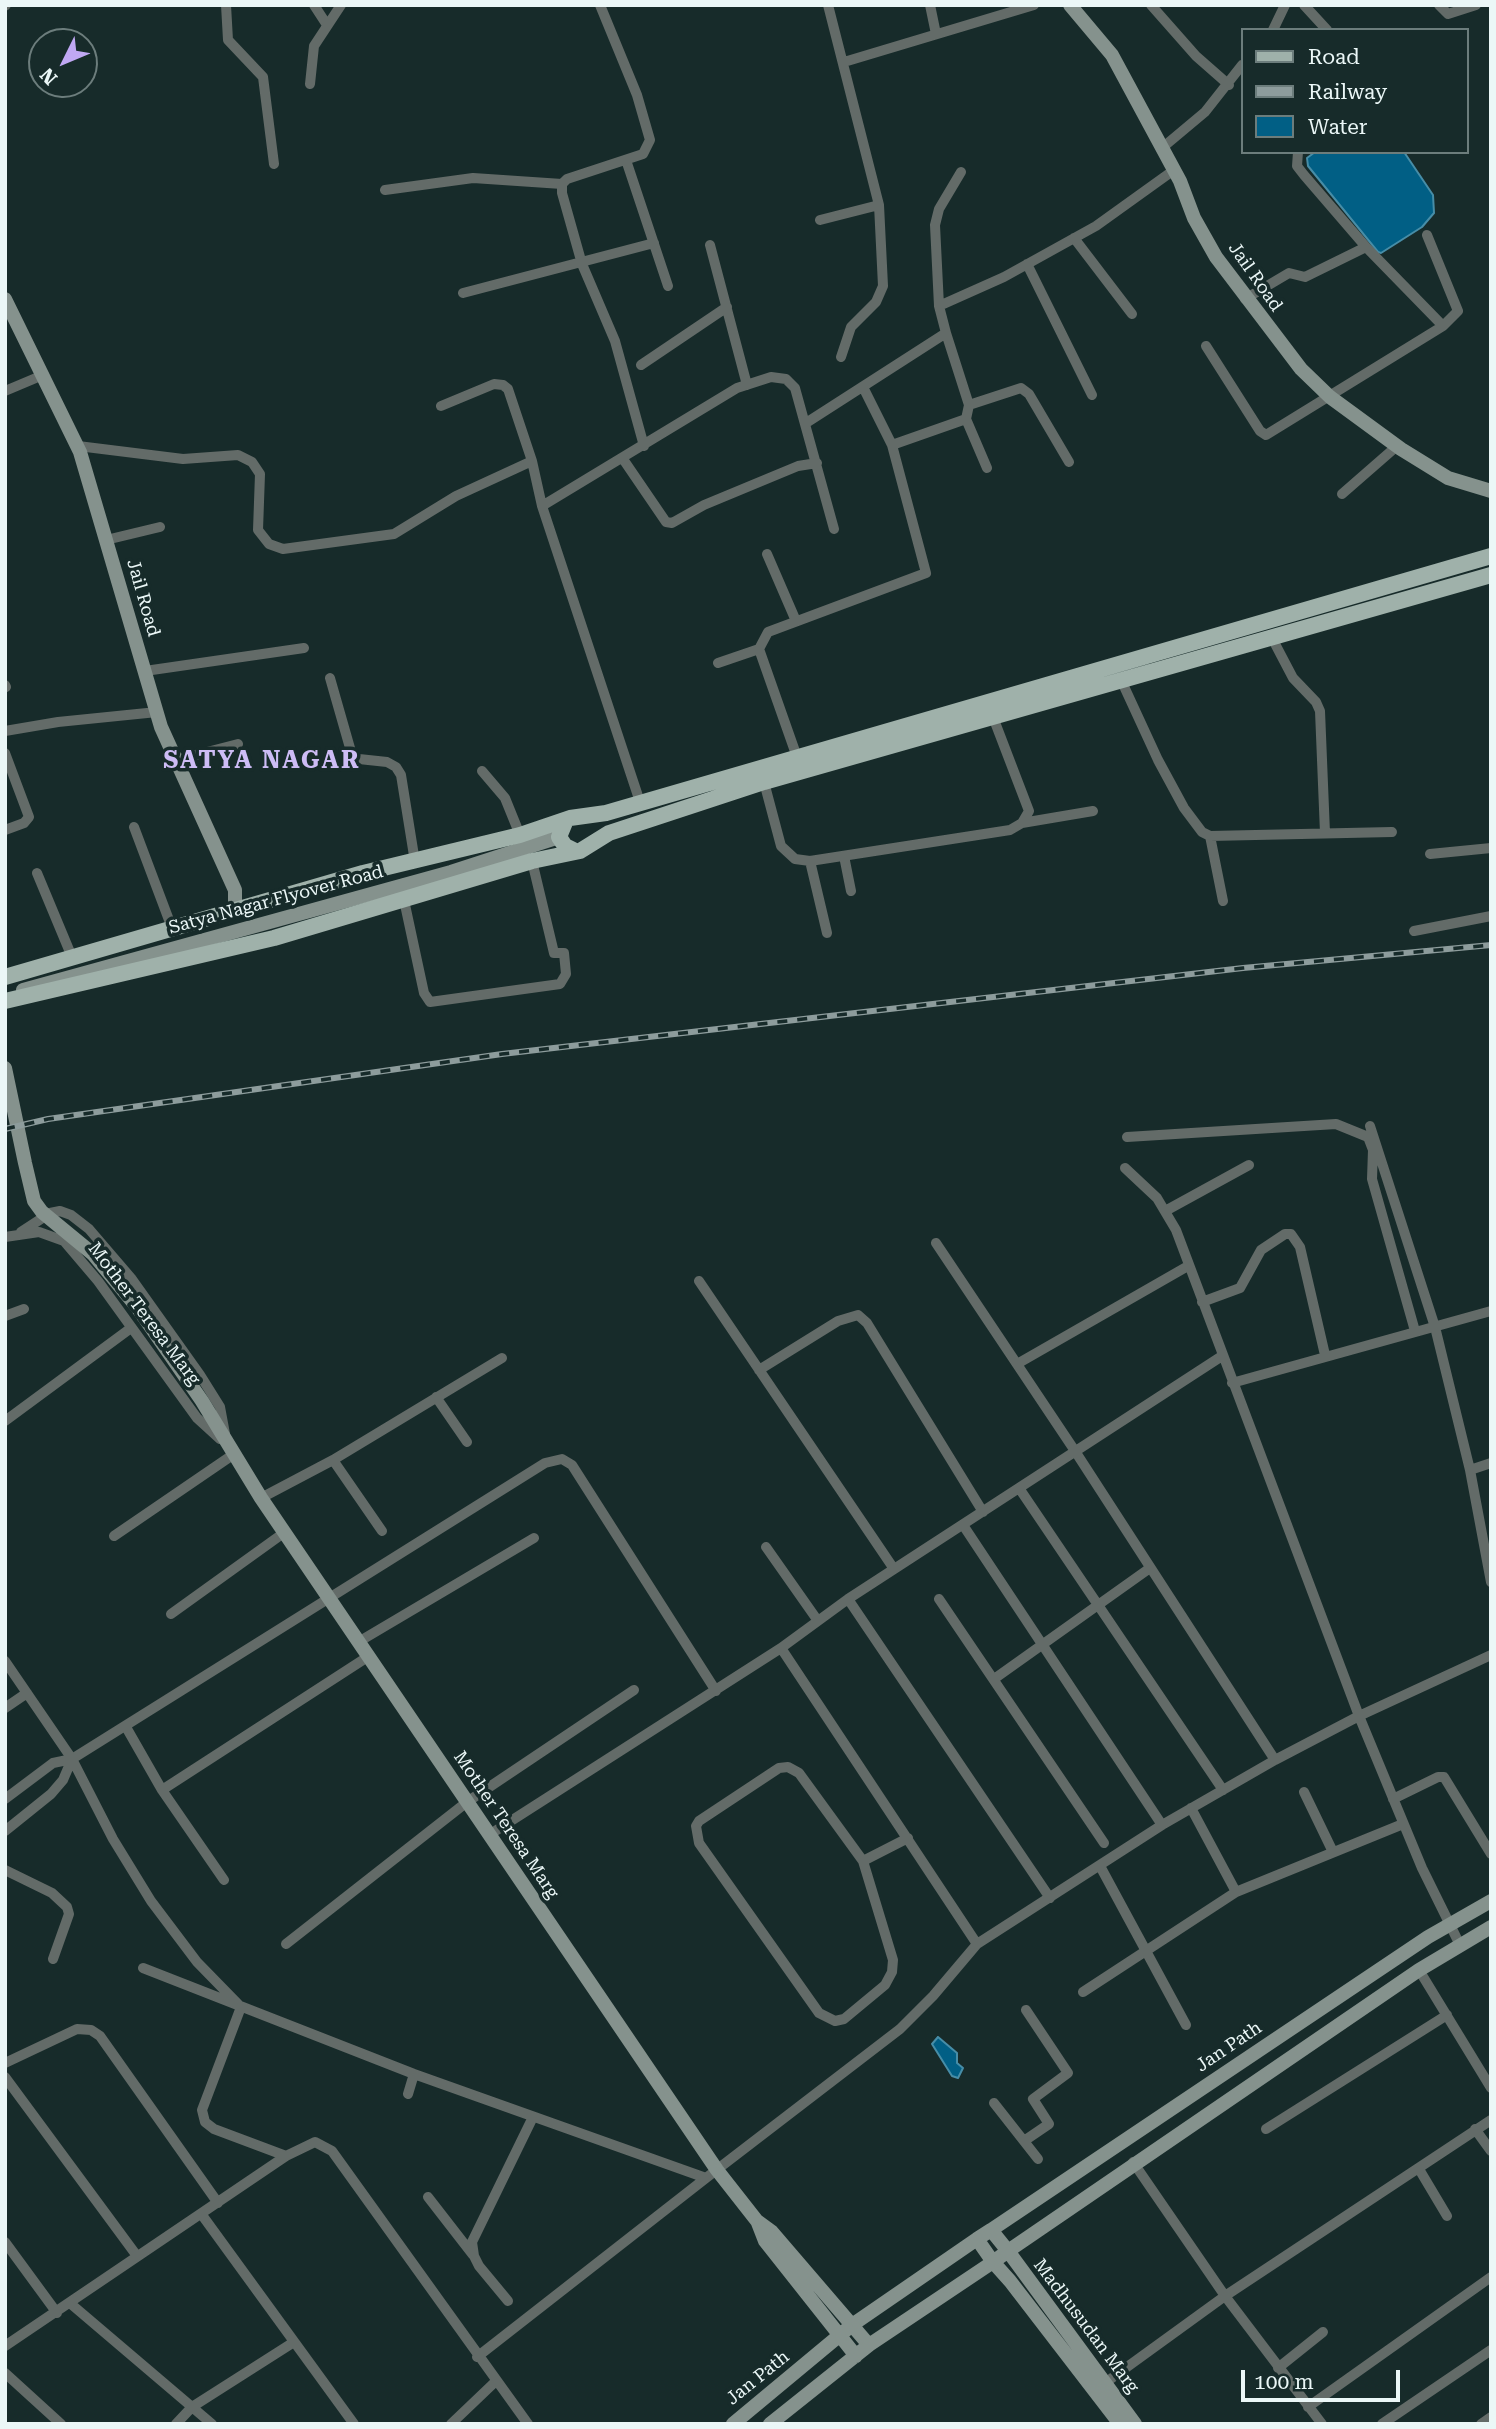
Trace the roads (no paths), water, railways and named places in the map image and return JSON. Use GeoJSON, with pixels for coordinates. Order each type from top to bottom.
{"type":"FeatureCollection","features":[{"type":"Feature","properties":{"kind":"main road"},"geometry":{"type":"LineString","coordinates":[[5,977],[235,910],[640,802],[1491,556]]}},
{"type":"Feature","properties":{"kind":"main road"},"geometry":{"type":"LineString","coordinates":[[5,1002],[245,946],[532,861],[579,850],[609,833],[764,782],[1491,575]]}},
{"type":"Feature","properties":{"kind":"main road"},"geometry":{"type":"LineString","coordinates":[[573,819],[587,823],[591,831],[579,850]]}},
{"type":"Feature","properties":{"kind":"main road"},"geometry":{"type":"LineString","coordinates":[[573,819],[559,837],[565,846],[579,850]]}},
{"type":"Feature","properties":{"kind":"main road"},"geometry":{"type":"LineString","coordinates":[[111,946],[120,974]]}},
{"type":"Feature","properties":{"kind":"street"},"geometry":{"type":"LineString","coordinates":[[226,5],[228,40],[263,77],[274,164]]}},
{"type":"Feature","properties":{"kind":"street"},"geometry":{"type":"LineString","coordinates":[[314,5],[327,24]]}},
{"type":"Feature","properties":{"kind":"street"},"geometry":{"type":"LineString","coordinates":[[310,84],[314,46],[341,5]]}},
{"type":"Feature","properties":{"kind":"street"},"geometry":{"type":"LineString","coordinates":[[385,190],[473,178],[562,184],[573,177],[643,154],[650,140],[637,95],[600,5]]}},
{"type":"Feature","properties":{"kind":"street"},"geometry":{"type":"LineString","coordinates":[[829,5],[879,205],[883,286],[876,302],[851,327],[841,357]]}},
{"type":"Feature","properties":{"kind":"street"},"geometry":{"type":"LineString","coordinates":[[930,5],[936,34]]}},
{"type":"Feature","properties":{"kind":"street"},"geometry":{"type":"LineString","coordinates":[[844,62],[1034,5]]}},
{"type":"Feature","properties":{"kind":"street","name":"Jail Road"},"geometry":{"type":"LineString","coordinates":[[1070,5],[1112,55],[1174,170],[1194,218],[1245,299],[1301,369],[1330,397],[1397,446],[1448,478],[1491,491]]}},
{"type":"Feature","properties":{"kind":"street"},"geometry":{"type":"LineString","coordinates":[[1152,5],[1196,55],[1229,85]]}},
{"type":"Feature","properties":{"kind":"street"},"geometry":{"type":"LineString","coordinates":[[1274,28],[1285,5]]}},
{"type":"Feature","properties":{"kind":"street"},"geometry":{"type":"LineString","coordinates":[[1304,5],[1325,28]]}},
{"type":"Feature","properties":{"kind":"street"},"geometry":{"type":"LineString","coordinates":[[1439,5],[1448,15],[1476,5]]}},
{"type":"Feature","properties":{"kind":"street"},"geometry":{"type":"LineString","coordinates":[[1162,148],[1205,112],[1240,68]]}},
{"type":"Feature","properties":{"kind":"street"},"geometry":{"type":"LineString","coordinates":[[1298,154],[1297,166],[1366,247],[1422,301],[1443,326]]}},
{"type":"Feature","properties":{"kind":"street"},"geometry":{"type":"LineString","coordinates":[[626,160],[668,286]]}},
{"type":"Feature","properties":{"kind":"street"},"geometry":{"type":"LineString","coordinates":[[939,306],[1074,238],[1174,170]]}},
{"type":"Feature","properties":{"kind":"street"},"geometry":{"type":"LineString","coordinates":[[961,172],[939,209],[935,225],[939,306],[969,405],[966,419],[987,468]]}},
{"type":"Feature","properties":{"kind":"street"},"geometry":{"type":"LineString","coordinates":[[562,184],[582,264],[615,341],[644,446]]}},
{"type":"Feature","properties":{"kind":"street"},"geometry":{"type":"LineString","coordinates":[[821,220],[879,205]]}},
{"type":"Feature","properties":{"kind":"street"},"geometry":{"type":"LineString","coordinates":[[1206,346],[1260,432],[1266,435],[1443,326],[1458,311],[1427,234]]}},
{"type":"Feature","properties":{"kind":"street"},"geometry":{"type":"LineString","coordinates":[[1074,238],[1132,314]]}},
{"type":"Feature","properties":{"kind":"street"},"geometry":{"type":"LineString","coordinates":[[463,293],[654,243]]}},
{"type":"Feature","properties":{"kind":"street"},"geometry":{"type":"LineString","coordinates":[[710,245],[747,385]]}},
{"type":"Feature","properties":{"kind":"street"},"geometry":{"type":"LineString","coordinates":[[1245,299],[1285,275],[1306,277],[1366,247]]}},
{"type":"Feature","properties":{"kind":"street"},"geometry":{"type":"LineString","coordinates":[[1027,264],[1092,395]]}},
{"type":"Feature","properties":{"kind":"street","name":"Jail Road"},"geometry":{"type":"LineString","coordinates":[[5,299],[78,446],[157,712],[235,890],[235,910]]}},
{"type":"Feature","properties":{"kind":"street"},"geometry":{"type":"LineString","coordinates":[[641,365],[727,307]]}},
{"type":"Feature","properties":{"kind":"street"},"geometry":{"type":"LineString","coordinates":[[806,422],[946,333]]}},
{"type":"Feature","properties":{"kind":"street"},"geometry":{"type":"LineString","coordinates":[[5,391],[43,375]]}},
{"type":"Feature","properties":{"kind":"street"},"geometry":{"type":"LineString","coordinates":[[542,506],[747,385],[771,377],[786,379],[795,388],[834,529]]}},
{"type":"Feature","properties":{"kind":"street"},"geometry":{"type":"LineString","coordinates":[[441,406],[494,384],[503,384],[508,389],[532,461],[542,506],[640,802]]}},
{"type":"Feature","properties":{"kind":"street"},"geometry":{"type":"LineString","coordinates":[[718,663],[759,649],[768,632],[926,573],[892,445],[863,387]]}},
{"type":"Feature","properties":{"kind":"street"},"geometry":{"type":"LineString","coordinates":[[969,405],[1021,388],[1030,394],[1069,462]]}},
{"type":"Feature","properties":{"kind":"street"},"geometry":{"type":"LineString","coordinates":[[892,445],[966,419]]}},
{"type":"Feature","properties":{"kind":"street"},"geometry":{"type":"LineString","coordinates":[[78,446],[183,459],[238,455],[252,462],[260,474],[258,530],[268,544],[283,549],[394,534],[456,496],[532,461]]}},
{"type":"Feature","properties":{"kind":"street"},"geometry":{"type":"LineString","coordinates":[[1342,494],[1397,446]]}},
{"type":"Feature","properties":{"kind":"street"},"geometry":{"type":"LineString","coordinates":[[623,459],[666,522],[672,523],[704,505],[798,466],[817,463]]}},
{"type":"Feature","properties":{"kind":"street"},"geometry":{"type":"LineString","coordinates":[[106,540],[160,527]]}},
{"type":"Feature","properties":{"kind":"street"},"geometry":{"type":"LineString","coordinates":[[767,554],[796,621]]}},
{"type":"Feature","properties":{"kind":"street"},"geometry":{"type":"LineString","coordinates":[[1272,638],[1285,666],[1316,702],[1320,711],[1325,833]]}},
{"type":"Feature","properties":{"kind":"street"},"geometry":{"type":"LineString","coordinates":[[145,671],[304,648]]}},
{"type":"Feature","properties":{"kind":"street"},"geometry":{"type":"LineString","coordinates":[[759,649],[797,757]]}},
{"type":"Feature","properties":{"kind":"street"},"geometry":{"type":"LineString","coordinates":[[330,678],[352,755],[359,759],[387,762],[396,767],[401,775],[415,862]]}},
{"type":"Feature","properties":{"kind":"street"},"geometry":{"type":"LineString","coordinates":[[1122,682],[1184,808],[1202,832],[1210,836],[1392,832]]}},
{"type":"Feature","properties":{"kind":"street"},"geometry":{"type":"LineString","coordinates":[[5,731],[58,722],[157,712]]}},
{"type":"Feature","properties":{"kind":"street"},"geometry":{"type":"LineString","coordinates":[[993,717],[1029,811],[1022,823]]}},
{"type":"Feature","properties":{"kind":"street"},"geometry":{"type":"LineString","coordinates":[[176,760],[239,744]]}},
{"type":"Feature","properties":{"kind":"street"},"geometry":{"type":"LineString","coordinates":[[5,753],[10,779],[29,817],[5,830]]}},
{"type":"Feature","properties":{"kind":"street"},"geometry":{"type":"LineString","coordinates":[[482,771],[505,797],[520,835]]}},
{"type":"Feature","properties":{"kind":"street"},"geometry":{"type":"LineString","coordinates":[[764,782],[780,846],[795,859],[810,861],[997,833],[1022,823],[1093,811]]}},
{"type":"Feature","properties":{"kind":"street"},"geometry":{"type":"LineString","coordinates":[[134,827],[172,928]]}},
{"type":"Feature","properties":{"kind":"street"},"geometry":{"type":"LineString","coordinates":[[1210,836],[1223,901]]}},
{"type":"Feature","properties":{"kind":"street","name":"Satya Nagar Flyover Road"},"geometry":{"type":"LineString","coordinates":[[5,1002],[15,993],[55,980],[451,872],[559,837]]}},
{"type":"Feature","properties":{"kind":"street"},"geometry":{"type":"LineString","coordinates":[[1430,854],[1491,848]]}},
{"type":"Feature","properties":{"kind":"street"},"geometry":{"type":"LineString","coordinates":[[845,856],[851,891]]}},
{"type":"Feature","properties":{"kind":"street"},"geometry":{"type":"LineString","coordinates":[[404,900],[424,993],[430,1002],[560,984],[566,974],[564,953],[554,953],[532,861]]}},
{"type":"Feature","properties":{"kind":"street"},"geometry":{"type":"LineString","coordinates":[[810,861],[827,933]]}},
{"type":"Feature","properties":{"kind":"street"},"geometry":{"type":"LineString","coordinates":[[37,873],[72,957]]}},
{"type":"Feature","properties":{"kind":"street"},"geometry":{"type":"LineString","coordinates":[[1414,931],[1491,916]]}},
{"type":"Feature","properties":{"kind":"street","name":"Mother Teresa Marg"},"geometry":{"type":"LineString","coordinates":[[5,1068],[34,1200],[51,1221],[93,1254],[118,1282],[202,1401],[261,1498],[332,1599],[712,2174],[757,2221],[772,2232],[870,2345]]}},
{"type":"Feature","properties":{"kind":"street"},"geometry":{"type":"LineString","coordinates":[[1127,1137],[1336,1124],[1368,1137],[1373,1150],[1372,1179],[1415,1331]]}},
{"type":"Feature","properties":{"kind":"street"},"geometry":{"type":"LineString","coordinates":[[1370,1126],[1435,1327],[1488,1547],[1491,1582]]}},
{"type":"Feature","properties":{"kind":"street"},"geometry":{"type":"LineString","coordinates":[[1167,1210],[1249,1165]]}},
{"type":"Feature","properties":{"kind":"street"},"geometry":{"type":"LineString","coordinates":[[1125,1168],[1167,1210],[1359,1716],[1448,1925],[1460,1945]]}},
{"type":"Feature","properties":{"kind":"street","name":"Mother Teresa Marg"},"geometry":{"type":"LineString","coordinates":[[21,1232],[50,1213],[60,1211],[71,1214],[89,1229],[131,1278],[200,1375],[220,1407],[231,1450]]}},
{"type":"Feature","properties":{"kind":"street","name":"Mother Teresa Marg"},"geometry":{"type":"LineString","coordinates":[[21,1232],[40,1231],[64,1241],[197,1418],[231,1450]]}},
{"type":"Feature","properties":{"kind":"street"},"geometry":{"type":"LineString","coordinates":[[5,1237],[21,1232]]}},
{"type":"Feature","properties":{"kind":"street"},"geometry":{"type":"LineString","coordinates":[[1202,1302],[1240,1289],[1261,1250],[1276,1239],[1291,1234],[1300,1247],[1325,1355]]}},
{"type":"Feature","properties":{"kind":"street"},"geometry":{"type":"LineString","coordinates":[[936,1244],[1075,1451],[1275,1760]]}},
{"type":"Feature","properties":{"kind":"street"},"geometry":{"type":"LineString","coordinates":[[1017,1364],[1188,1266]]}},
{"type":"Feature","properties":{"kind":"street"},"geometry":{"type":"LineString","coordinates":[[699,1281],[894,1569]]}},
{"type":"Feature","properties":{"kind":"street"},"geometry":{"type":"LineString","coordinates":[[5,1316],[24,1310]]}},
{"type":"Feature","properties":{"kind":"street"},"geometry":{"type":"LineString","coordinates":[[1232,1383],[1491,1311]]}},
{"type":"Feature","properties":{"kind":"street"},"geometry":{"type":"LineString","coordinates":[[759,1370],[838,1321],[858,1315],[867,1323],[983,1511]]}},
{"type":"Feature","properties":{"kind":"street"},"geometry":{"type":"LineString","coordinates":[[5,1420],[131,1328]]}},
{"type":"Feature","properties":{"kind":"street"},"geometry":{"type":"LineString","coordinates":[[489,1835],[716,1691],[848,1599],[1222,1356]]}},
{"type":"Feature","properties":{"kind":"street"},"geometry":{"type":"LineString","coordinates":[[261,1498],[333,1460],[502,1358]]}},
{"type":"Feature","properties":{"kind":"street"},"geometry":{"type":"LineString","coordinates":[[436,1397],[467,1442]]}},
{"type":"Feature","properties":{"kind":"street"},"geometry":{"type":"LineString","coordinates":[[114,1536],[231,1450]]}},
{"type":"Feature","properties":{"kind":"street"},"geometry":{"type":"LineString","coordinates":[[333,1460],[382,1531]]}},
{"type":"Feature","properties":{"kind":"street"},"geometry":{"type":"LineString","coordinates":[[5,1799],[54,1763],[72,1759],[126,1727],[545,1463],[562,1460],[572,1465],[716,1691]]}},
{"type":"Feature","properties":{"kind":"street"},"geometry":{"type":"LineString","coordinates":[[1470,1470],[1491,1463]]}},
{"type":"Feature","properties":{"kind":"street"},"geometry":{"type":"LineString","coordinates":[[1019,1488],[1223,1790]]}},
{"type":"Feature","properties":{"kind":"street"},"geometry":{"type":"LineString","coordinates":[[963,1525],[1162,1825]]}},
{"type":"Feature","properties":{"kind":"street"},"geometry":{"type":"LineString","coordinates":[[172,1614],[285,1532]]}},
{"type":"Feature","properties":{"kind":"street"},"geometry":{"type":"LineString","coordinates":[[360,1641],[534,1538]]}},
{"type":"Feature","properties":{"kind":"street"},"geometry":{"type":"LineString","coordinates":[[766,1547],[818,1621]]}},
{"type":"Feature","properties":{"kind":"street"},"geometry":{"type":"LineString","coordinates":[[994,1679],[1150,1567]]}},
{"type":"Feature","properties":{"kind":"street"},"geometry":{"type":"LineString","coordinates":[[848,1599],[1051,1898]]}},
{"type":"Feature","properties":{"kind":"street"},"geometry":{"type":"LineString","coordinates":[[939,1600],[1104,1843]]}},
{"type":"Feature","properties":{"kind":"street"},"geometry":{"type":"LineString","coordinates":[[781,1648],[977,1944]]}},
{"type":"Feature","properties":{"kind":"street"},"geometry":{"type":"LineString","coordinates":[[477,2357],[900,2029],[933,1996],[977,1944],[1162,1825],[1275,1760],[1359,1716],[1491,1655]]}},
{"type":"Feature","properties":{"kind":"street"},"geometry":{"type":"LineString","coordinates":[[162,1790],[369,1656]]}},
{"type":"Feature","properties":{"kind":"street"},"geometry":{"type":"LineString","coordinates":[[5,1661],[72,1759],[113,1839],[151,1901],[197,1962],[241,2007]]}},
{"type":"Feature","properties":{"kind":"street"},"geometry":{"type":"LineString","coordinates":[[286,1944],[467,1802],[634,1690]]}},
{"type":"Feature","properties":{"kind":"street"},"geometry":{"type":"LineString","coordinates":[[5,1708],[27,1693]]}},
{"type":"Feature","properties":{"kind":"street"},"geometry":{"type":"LineString","coordinates":[[126,1727],[162,1790],[224,1880]]}},
{"type":"Feature","properties":{"kind":"street"},"geometry":{"type":"LineString","coordinates":[[5,1831],[51,1794],[63,1780],[72,1759]]}},
{"type":"Feature","properties":{"kind":"street"},"geometry":{"type":"LineString","coordinates":[[788,1766],[799,1773],[863,1861],[893,1960],[892,1972],[885,1985],[844,2019],[835,2021],[819,2013],[699,1843],[696,1826],[699,1821],[779,1768],[788,1766]]}},
{"type":"Feature","properties":{"kind":"street"},"geometry":{"type":"LineString","coordinates":[[1393,1799],[1438,1777],[1444,1777],[1491,1854]]}},
{"type":"Feature","properties":{"kind":"street"},"geometry":{"type":"LineString","coordinates":[[1304,1792],[1333,1852]]}},
{"type":"Feature","properties":{"kind":"street"},"geometry":{"type":"LineString","coordinates":[[1191,1808],[1236,1892]]}},
{"type":"Feature","properties":{"kind":"street"},"geometry":{"type":"LineString","coordinates":[[1083,1992],[1236,1892],[1404,1824]]}},
{"type":"Feature","properties":{"kind":"street"},"geometry":{"type":"LineString","coordinates":[[863,1861],[908,1838]]}},
{"type":"Feature","properties":{"kind":"street"},"geometry":{"type":"LineString","coordinates":[[1100,1866],[1186,2025]]}},
{"type":"Feature","properties":{"kind":"street"},"geometry":{"type":"LineString","coordinates":[[5,1870],[52,1893],[67,1907],[69,1914],[53,1959]]}},
{"type":"Feature","properties":{"kind":"street","name":"Jan Path"},"geometry":{"type":"LineString","coordinates":[[733,2424],[852,2325],[976,2239],[1448,1925],[1491,1901]]}},
{"type":"Feature","properties":{"kind":"street"},"geometry":{"type":"LineString","coordinates":[[770,2424],[870,2345],[993,2262],[1133,2162],[1419,1969],[1491,1927]]}},
{"type":"Feature","properties":{"kind":"street"},"geometry":{"type":"LineString","coordinates":[[143,1968],[533,2117],[712,2174]]}},
{"type":"Feature","properties":{"kind":"street"},"geometry":{"type":"LineString","coordinates":[[1419,1969],[1491,2088]]}},
{"type":"Feature","properties":{"kind":"street"},"geometry":{"type":"LineString","coordinates":[[241,2007],[202,2110],[205,2122],[214,2129],[286,2156]]}},
{"type":"Feature","properties":{"kind":"street"},"geometry":{"type":"LineString","coordinates":[[1024,2141],[1049,2123],[1032,2098],[1068,2073],[1026,2010]]}},
{"type":"Feature","properties":{"kind":"street"},"geometry":{"type":"LineString","coordinates":[[1266,2129],[1447,2015]]}},
{"type":"Feature","properties":{"kind":"street"},"geometry":{"type":"LineString","coordinates":[[5,2063],[77,2029],[91,2030],[100,2036],[218,2203]]}},
{"type":"Feature","properties":{"kind":"street"},"geometry":{"type":"LineString","coordinates":[[408,2094],[415,2074]]}},
{"type":"Feature","properties":{"kind":"street"},"geometry":{"type":"LineString","coordinates":[[5,2077],[137,2256]]}},
{"type":"Feature","properties":{"kind":"street"},"geometry":{"type":"LineString","coordinates":[[994,2103],[1038,2159]]}},
{"type":"Feature","properties":{"kind":"street"},"geometry":{"type":"LineString","coordinates":[[474,2256],[474,2235],[533,2117]]}},
{"type":"Feature","properties":{"kind":"street"},"geometry":{"type":"LineString","coordinates":[[1105,2383],[1225,2296],[1491,2120]]}},
{"type":"Feature","properties":{"kind":"street"},"geometry":{"type":"LineString","coordinates":[[1475,2129],[1491,2151]]}},
{"type":"Feature","properties":{"kind":"street"},"geometry":{"type":"LineString","coordinates":[[5,2346],[71,2304],[137,2256],[202,2215],[286,2156],[316,2142],[332,2151],[477,2357],[528,2424]]}},
{"type":"Feature","properties":{"kind":"street"},"geometry":{"type":"LineString","coordinates":[[1133,2162],[1225,2296],[1322,2424]]}},
{"type":"Feature","properties":{"kind":"street"},"geometry":{"type":"LineString","coordinates":[[1419,2169],[1447,2216]]}},
{"type":"Feature","properties":{"kind":"street"},"geometry":{"type":"LineString","coordinates":[[428,2197],[508,2301]]}},
{"type":"Feature","properties":{"kind":"street"},"geometry":{"type":"LineString","coordinates":[[202,2215],[354,2424]]}},
{"type":"Feature","properties":{"kind":"street","name":"Mother Teresa Marg"},"geometry":{"type":"LineString","coordinates":[[757,2221],[765,2241],[856,2356]]}},
{"type":"Feature","properties":{"kind":"street","name":"Madhusudan Marg"},"geometry":{"type":"LineString","coordinates":[[991,2230],[1135,2424]]}},
{"type":"Feature","properties":{"kind":"street","name":"Madhusudan Marg"},"geometry":{"type":"LineString","coordinates":[[976,2239],[1120,2424]]}},
{"type":"Feature","properties":{"kind":"street"},"geometry":{"type":"LineString","coordinates":[[5,2242],[57,2313]]}},
{"type":"Feature","properties":{"kind":"street"},"geometry":{"type":"LineString","coordinates":[[1308,2407],[1491,2277]]}},
{"type":"Feature","properties":{"kind":"street"},"geometry":{"type":"LineString","coordinates":[[71,2304],[212,2424]]}},
{"type":"Feature","properties":{"kind":"street"},"geometry":{"type":"LineString","coordinates":[[1279,2368],[1323,2332]]}},
{"type":"Feature","properties":{"kind":"street"},"geometry":{"type":"LineString","coordinates":[[176,2424],[192,2407],[294,2342]]}},
{"type":"Feature","properties":{"kind":"street"},"geometry":{"type":"LineString","coordinates":[[1382,2424],[1491,2350]]}},
{"type":"Feature","properties":{"kind":"street"},"geometry":{"type":"LineString","coordinates":[[5,2373],[61,2424]]}},
{"type":"Feature","properties":{"kind":"street"},"geometry":{"type":"LineString","coordinates":[[451,2424],[495,2382]]}},
{"type":"Feature","properties":{"kind":"street"},"geometry":{"type":"LineString","coordinates":[[1481,2424],[1491,2417]]}},
{"type":"Feature","properties":{"kind":"water"},"geometry":{"type":"Polygon","coordinates":[[[1312,154],[1405,154],[1433,195],[1434,213],[1422,227],[1381,253],[1378,252],[1308,166],[1307,158],[1312,154]]]}},
{"type":"Feature","properties":{"kind":"water"},"geometry":{"type":"Polygon","coordinates":[[[938,2037],[957,2053],[957,2063],[963,2068],[958,2078],[952,2076],[932,2044],[938,2037]]]}},
{"type":"Feature","properties":{"kind":"railway"},"geometry":{"type":"LineString","coordinates":[[5,1129],[48,1119],[502,1054],[1243,968],[1491,945]]}},
{"type":"Feature","properties":{"kind":"district","name":"SATYA NAGAR"},"geometry":{"type":"Point","coordinates":[262,761]}}]}
